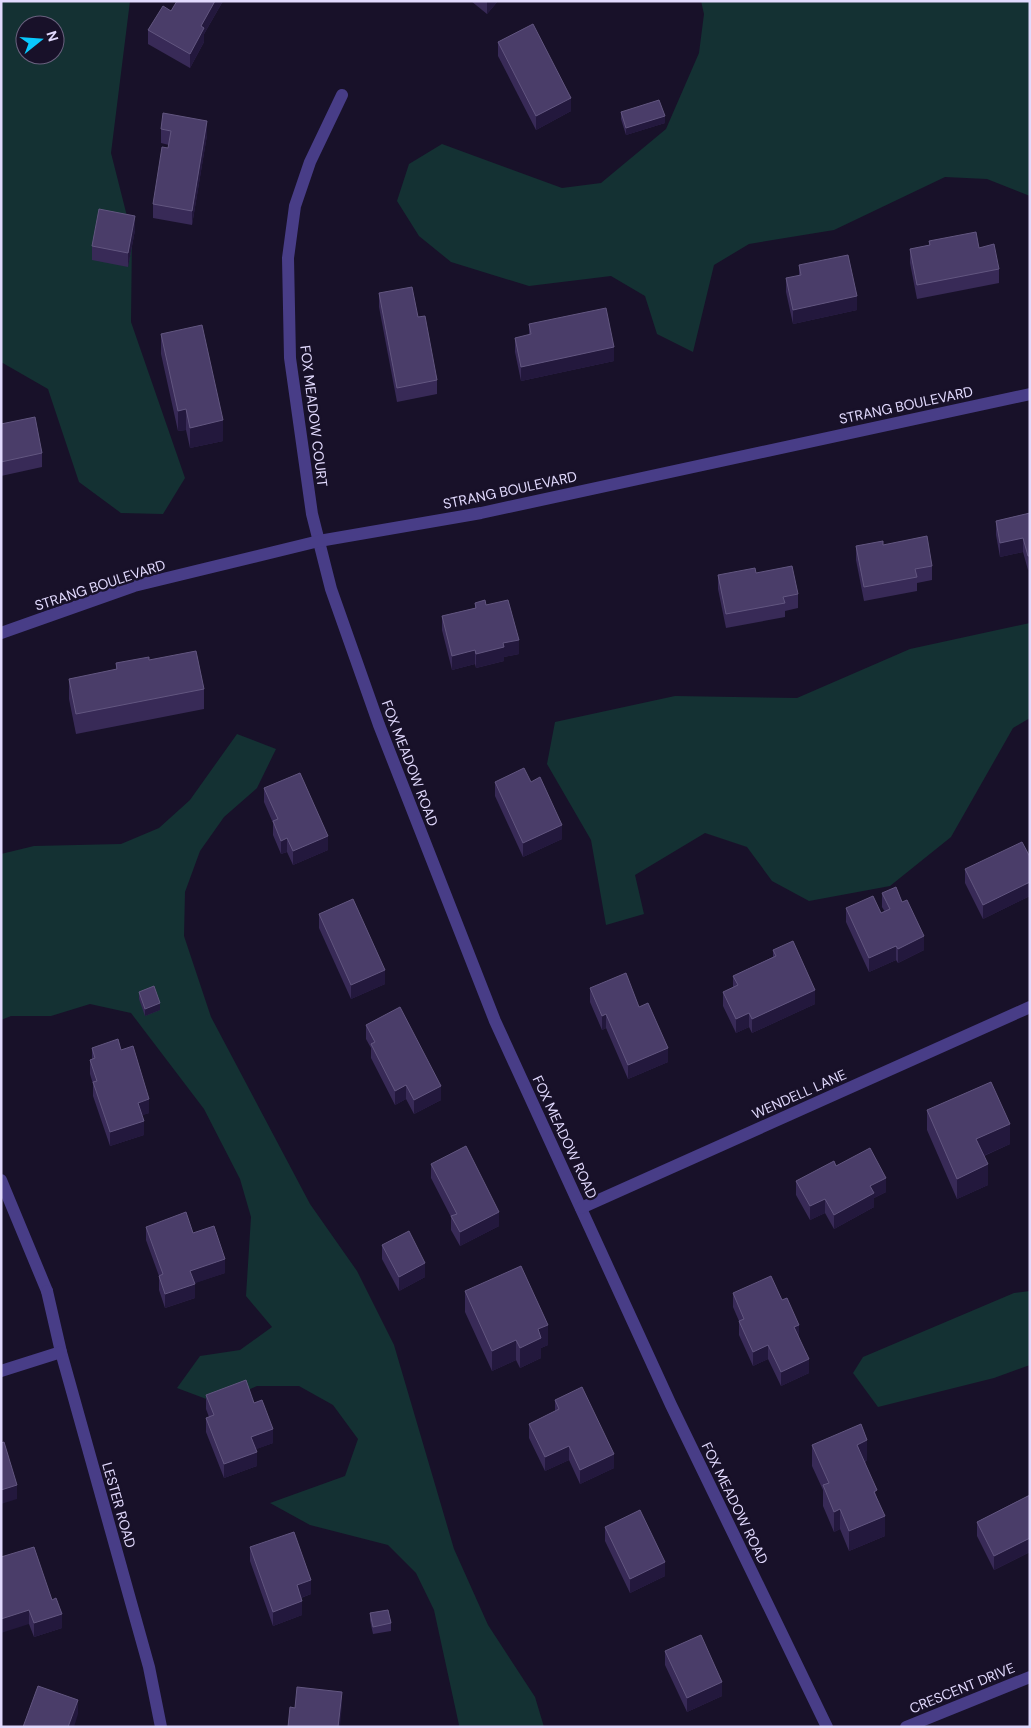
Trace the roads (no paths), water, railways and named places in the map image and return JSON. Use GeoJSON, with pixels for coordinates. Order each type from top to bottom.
{"type":"FeatureCollection","features":[{"type":"Feature","properties":{"kind":"street","name":"FOX MEADOW COURT"},"geometry":{"type":"LineString","coordinates":[[319,541],[312,514],[290,358],[288,258],[295,206],[310,162],[342,95]]}},
{"type":"Feature","properties":{"kind":"street","name":"STRANG BOULEVARD"},"geometry":{"type":"LineString","coordinates":[[1,633],[134,586],[319,541],[481,513],[1030,394]]}},
{"type":"Feature","properties":{"kind":"street","name":"FOX MEADOW ROAD"},"geometry":{"type":"LineString","coordinates":[[319,541],[331,589],[390,753],[495,1021],[670,1405],[828,1727]]}},
{"type":"Feature","properties":{"kind":"street","name":"WENDELL LANE"},"geometry":{"type":"LineString","coordinates":[[581,1208],[1030,1007]]}},
{"type":"Feature","properties":{"kind":"street","name":"LESTER ROAD"},"geometry":{"type":"LineString","coordinates":[[1,1180],[47,1291],[61,1352],[149,1667],[161,1727]]}},
{"type":"Feature","properties":{"kind":"street"},"geometry":{"type":"LineString","coordinates":[[1,1371],[61,1352]]}},
{"type":"Feature","properties":{"kind":"street","name":"CRESCENT DRIVE"},"geometry":{"type":"LineString","coordinates":[[906,1727],[1030,1677]]}}]}
